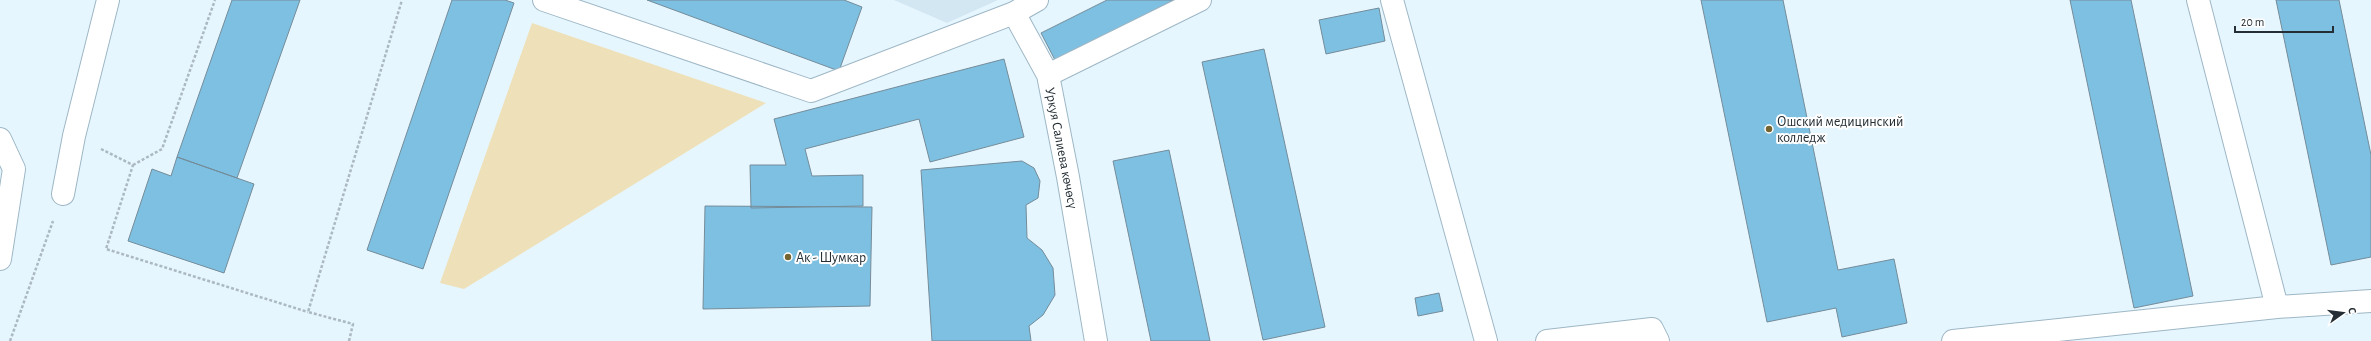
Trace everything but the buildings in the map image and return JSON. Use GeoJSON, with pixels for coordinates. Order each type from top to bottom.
{"type":"FeatureCollection","features":[{"type":"Feature","properties":{"kind":"street"},"geometry":{"type":"LineString","coordinates":[[63,194],[74,136],[108,0]]}},
{"type":"Feature","properties":{"kind":"street"},"geometry":{"type":"LineString","coordinates":[[544,0],[811,91],[1014,13],[1037,0]]}},
{"type":"Feature","properties":{"kind":"street","name":"Уркуя Салиева көчөсү"},"geometry":{"type":"LineString","coordinates":[[1096,341],[1068,177],[1048,75],[1200,0]]}},
{"type":"Feature","properties":{"kind":"street"},"geometry":{"type":"LineString","coordinates":[[1392,0],[1486,341]]}},
{"type":"Feature","properties":{"kind":"street"},"geometry":{"type":"LineString","coordinates":[[2198,0],[2277,307]]}},
{"type":"Feature","properties":{"kind":"street"},"geometry":{"type":"LineString","coordinates":[[1014,13],[1048,75]]}},
{"type":"Feature","properties":{"kind":"street"},"geometry":{"type":"LineString","coordinates":[[0,139],[14,169],[0,259]]}},
{"type":"Feature","properties":{"kind":"street"},"geometry":{"type":"LineString","coordinates":[[1955,341],[2277,307],[2371,301]]}},
{"type":"Feature","properties":{"kind":"street"},"geometry":{"type":"LineString","coordinates":[[1547,341],[1652,329],[1658,341]]}},
{"type":"Feature","properties":{"kind":"path"},"geometry":{"type":"LineString","coordinates":[[215,0],[162,149],[133,165],[106,249],[308,312],[353,324],[348,341]]}},
{"type":"Feature","properties":{"kind":"path"},"geometry":{"type":"LineString","coordinates":[[308,312],[402,0]]}},
{"type":"Feature","properties":{"kind":"path"},"geometry":{"type":"LineString","coordinates":[[74,136],[133,165]]}},
{"type":"Feature","properties":{"kind":"path"},"geometry":{"type":"LineString","coordinates":[[10,341],[63,194]]}},
{"type":"Feature","properties":{"kind":"shaded area"},"geometry":{"type":"Polygon","coordinates":[[[894,0],[998,0],[947,23],[894,0]]]}},
{"type":"Feature","properties":{"kind":"shaded area"},"geometry":{"type":"Polygon","coordinates":[[[532,23],[766,103],[464,289],[440,283],[532,23]]]}},
{"type":"Feature","properties":{"kind":"place","name":"Ошский медицинский колледж"},"geometry":{"type":"Point","coordinates":[1769,129]}},
{"type":"Feature","properties":{"kind":"place","name":"Ак - Шумкар"},"geometry":{"type":"Point","coordinates":[788,257]}}]}
